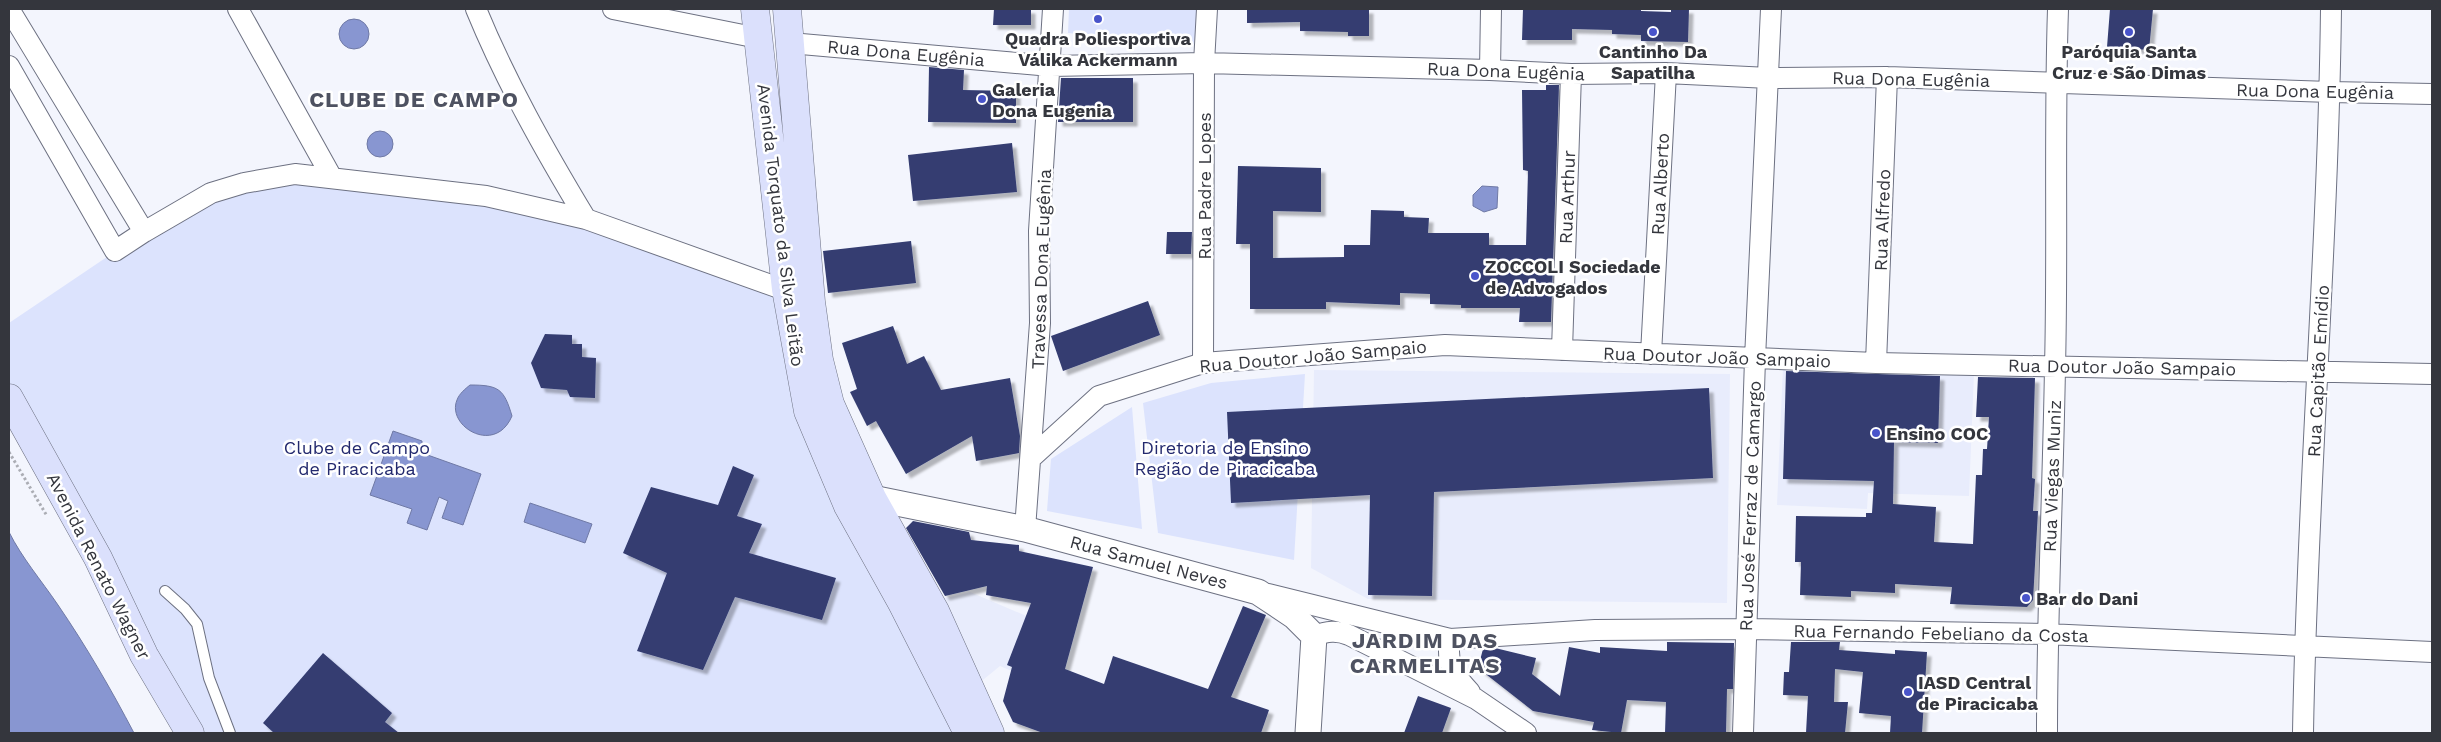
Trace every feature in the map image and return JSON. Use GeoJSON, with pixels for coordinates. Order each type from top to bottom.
{"type":"FeatureCollection","features":[{"type":"Feature","properties":{"kind":"main road","name":"Avenida Torquato da Silva Leitão"},"geometry":{"type":"LineString","coordinates":[[757,9],[758,38],[786,289],[808,411],[860,502],[935,611],[990,733]]}},
{"type":"Feature","properties":{"kind":"main road"},"geometry":{"type":"LineString","coordinates":[[757,9],[762,20],[790,43]]}},
{"type":"Feature","properties":{"kind":"main road","name":"Avenida Torquato da Silva Leitão"},"geometry":{"type":"LineString","coordinates":[[787,9],[811,302],[819,360],[830,404],[860,502],[902,603],[968,733]]}},
{"type":"Feature","properties":{"kind":"main road","name":"Avenida Renato Wagner"},"geometry":{"type":"LineString","coordinates":[[9,398],[98,558],[144,655],[190,733]]}},
{"type":"Feature","properties":{"kind":"street"},"geometry":{"type":"LineString","coordinates":[[10,9],[144,232]]}},
{"type":"Feature","properties":{"kind":"street"},"geometry":{"type":"LineString","coordinates":[[238,9],[331,176]]}},
{"type":"Feature","properties":{"kind":"street"},"geometry":{"type":"LineString","coordinates":[[476,9],[502,66],[549,157],[586,219]]}},
{"type":"Feature","properties":{"kind":"street"},"geometry":{"type":"LineString","coordinates":[[613,9],[758,38]]}},
{"type":"Feature","properties":{"kind":"street","name":"Travessa Dona Eugênia"},"geometry":{"type":"LineString","coordinates":[[1025,530],[1032,457],[1040,323],[1039,231],[1051,66],[1053,9]]}},
{"type":"Feature","properties":{"kind":"street","name":"Rua Padre Lopes"},"geometry":{"type":"LineString","coordinates":[[1203,363],[1204,63],[1207,9]]}},
{"type":"Feature","properties":{"kind":"street"},"geometry":{"type":"LineString","coordinates":[[1490,70],[1491,9]]}},
{"type":"Feature","properties":{"kind":"street","name":"Rua José Ferraz de Camargo"},"geometry":{"type":"LineString","coordinates":[[1743,733],[1755,359],[1771,9]]}},
{"type":"Feature","properties":{"kind":"street","name":"Rua Viegas Muniz"},"geometry":{"type":"LineString","coordinates":[[2047,733],[2047,634],[2056,366],[2055,83],[2058,9]]}},
{"type":"Feature","properties":{"kind":"street","name":"Rua Capitão Emídio"},"geometry":{"type":"LineString","coordinates":[[2303,733],[2304,647],[2319,371],[2330,92],[2331,9]]}},
{"type":"Feature","properties":{"kind":"street","name":"Rua Dona Eugênia"},"geometry":{"type":"LineString","coordinates":[[790,43],[1051,66],[1204,63],[1490,70],[1571,74],[1666,73],[1769,78],[1887,77],[2432,94]]}},
{"type":"Feature","properties":{"kind":"street"},"geometry":{"type":"LineString","coordinates":[[9,66],[115,251],[144,232],[211,194],[244,184],[295,174],[331,176],[486,196],[586,219],[786,289],[811,302]]}},
{"type":"Feature","properties":{"kind":"street","name":"Rua Alberto"},"geometry":{"type":"LineString","coordinates":[[1651,354],[1666,73]]}},
{"type":"Feature","properties":{"kind":"street","name":"Rua Arthur"},"geometry":{"type":"LineString","coordinates":[[1562,350],[1571,74]]}},
{"type":"Feature","properties":{"kind":"street","name":"Rua Alfredo"},"geometry":{"type":"LineString","coordinates":[[1876,363],[1887,77]]}},
{"type":"Feature","properties":{"kind":"street","name":"Rua Doutor João Sampaio"},"geometry":{"type":"LineString","coordinates":[[1032,457],[1100,396],[1203,363],[1446,345],[1876,363],[2432,374]]}},
{"type":"Feature","properties":{"kind":"street","name":"Rua Samuel Neves"},"geometry":{"type":"LineString","coordinates":[[860,502],[1025,530],[1258,592],[1450,639]]}},
{"type":"Feature","properties":{"kind":"street"},"geometry":{"type":"LineString","coordinates":[[1258,592],[1294,616],[1314,636],[1308,733]]}},
{"type":"Feature","properties":{"kind":"street","name":"Rua Fernando Febeliano da Costa"},"geometry":{"type":"LineString","coordinates":[[1450,639],[1595,630],[1745,629],[2047,634],[2432,652]]}},
{"type":"Feature","properties":{"kind":"street"},"geometry":{"type":"LineString","coordinates":[[1314,636],[1325,632],[1341,632],[1476,699],[1526,733]]}},
{"type":"Feature","properties":{"kind":"street"},"geometry":{"type":"LineString","coordinates":[[1450,639],[1448,654],[1451,669],[1476,699]]}},
{"type":"Feature","properties":{"kind":"lane"},"geometry":{"type":"LineString","coordinates":[[165,590],[185,609],[197,624],[208,678],[230,733]]}},
{"type":"Feature","properties":{"kind":"shaded area","name":"Ensino COC"},"geometry":{"type":"Polygon","coordinates":[[[1783,366],[1974,373],[1969,496],[1868,493],[1867,509],[1777,505],[1783,366]]]}},
{"type":"Feature","properties":{"kind":"shaded area"},"geometry":{"type":"Polygon","coordinates":[[[1314,370],[1730,374],[1727,603],[1368,599],[1311,568],[1314,370]]]}},
{"type":"Feature","properties":{"kind":"shaded area"},"geometry":{"type":"Polygon","coordinates":[[[970,592],[1057,629],[1035,681],[1000,666],[978,684],[938,600],[970,592]]]}},
{"type":"Feature","properties":{"kind":"green space"},"geometry":{"type":"Polygon","coordinates":[[[1069,9],[1199,9],[1194,44],[1068,33],[1069,9]]]}},
{"type":"Feature","properties":{"kind":"green space","name":"Clube de Campo de Piracicaba"},"geometry":{"type":"Polygon","coordinates":[[[295,174],[486,196],[786,289],[968,733],[190,733],[9,398],[9,323],[144,232],[188,207],[295,174]]]}},
{"type":"Feature","properties":{"kind":"green space","name":"Diretoria de Ensino Região de Piracicaba"},"geometry":{"type":"Polygon","coordinates":[[[1305,374],[1294,560],[1158,533],[1143,403],[1211,383],[1305,374]]]}},
{"type":"Feature","properties":{"kind":"green space"},"geometry":{"type":"Polygon","coordinates":[[[1132,407],[1142,529],[1047,511],[1051,459],[1132,407]]]}},
{"type":"Feature","properties":{"kind":"water"},"geometry":{"type":"Polygon","coordinates":[[[354,19],[365,23],[369,34],[365,45],[354,49],[343,45],[339,34],[343,23],[354,19]]]}},
{"type":"Feature","properties":{"kind":"water"},"geometry":{"type":"Polygon","coordinates":[[[380,131],[390,134],[393,144],[390,154],[380,157],[370,154],[367,144],[370,134],[380,131]]]}},
{"type":"Feature","properties":{"kind":"water"},"geometry":{"type":"Polygon","coordinates":[[[1482,186],[1498,187],[1497,208],[1484,212],[1473,206],[1473,195],[1482,186]]]}},
{"type":"Feature","properties":{"kind":"water"},"geometry":{"type":"Polygon","coordinates":[[[470,385],[488,386],[499,390],[503,394],[512,416],[504,428],[495,434],[484,435],[474,433],[465,427],[459,419],[456,410],[457,400],[470,385]]]}},
{"type":"Feature","properties":{"kind":"water"},"geometry":{"type":"Polygon","coordinates":[[[393,431],[422,441],[422,453],[481,474],[463,525],[442,518],[448,501],[439,497],[427,530],[407,523],[412,509],[370,495],[393,431]]]}},
{"type":"Feature","properties":{"kind":"water"},"geometry":{"type":"Polygon","coordinates":[[[530,503],[592,524],[585,543],[524,522],[530,503]]]}},
{"type":"Feature","properties":{"kind":"water"},"geometry":{"type":"Polygon","coordinates":[[[9,532],[88,652],[134,733],[9,733],[9,532]]]}},
{"type":"Feature","properties":{"kind":"building"},"geometry":{"type":"Polygon","coordinates":[[[994,9],[1031,9],[1031,25],[993,25],[994,9]]]}},
{"type":"Feature","properties":{"kind":"building"},"geometry":{"type":"Polygon","coordinates":[[[1247,9],[1369,9],[1369,36],[1348,36],[1348,32],[1300,31],[1300,22],[1247,23],[1247,9]]]}},
{"type":"Feature","properties":{"kind":"building"},"geometry":{"type":"Polygon","coordinates":[[[1523,9],[1641,9],[1641,11],[1671,12],[1671,9],[1689,9],[1688,42],[1641,41],[1641,35],[1612,34],[1612,30],[1572,29],[1572,40],[1522,40],[1523,9]]]}},
{"type":"Feature","properties":{"kind":"building","name":"Paróquia Santa Cruz e São Dimas"},"geometry":{"type":"Polygon","coordinates":[[[2110,9],[2153,9],[2149,50],[2107,47],[2110,9]]]}},
{"type":"Feature","properties":{"kind":"building"},"geometry":{"type":"Polygon","coordinates":[[[929,67],[964,70],[963,90],[1016,91],[1016,123],[928,122],[929,67]]]}},
{"type":"Feature","properties":{"kind":"building"},"geometry":{"type":"Polygon","coordinates":[[[1061,78],[1133,78],[1133,122],[1058,122],[1061,78]]]}},
{"type":"Feature","properties":{"kind":"building"},"geometry":{"type":"Polygon","coordinates":[[[1546,85],[1559,85],[1551,322],[1519,322],[1520,308],[1461,308],[1461,305],[1430,304],[1430,294],[1400,293],[1400,305],[1326,302],[1326,309],[1250,309],[1250,244],[1236,244],[1238,166],[1321,168],[1321,212],[1273,211],[1273,258],[1344,257],[1344,245],[1370,245],[1371,210],[1404,211],[1404,217],[1429,218],[1428,233],[1489,233],[1489,245],[1526,245],[1528,171],[1523,170],[1522,90],[1546,90],[1546,85]]]}},
{"type":"Feature","properties":{"kind":"building"},"geometry":{"type":"Polygon","coordinates":[[[1012,143],[1017,192],[913,201],[908,155],[1012,143]]]}},
{"type":"Feature","properties":{"kind":"building"},"geometry":{"type":"Polygon","coordinates":[[[1167,232],[1192,232],[1191,254],[1166,254],[1167,232]]]}},
{"type":"Feature","properties":{"kind":"building"},"geometry":{"type":"Polygon","coordinates":[[[911,241],[916,283],[828,293],[823,251],[911,241]]]}},
{"type":"Feature","properties":{"kind":"building"},"geometry":{"type":"Polygon","coordinates":[[[1148,301],[1160,335],[1063,371],[1051,336],[1148,301]]]}},
{"type":"Feature","properties":{"kind":"building"},"geometry":{"type":"Polygon","coordinates":[[[893,326],[907,364],[924,356],[941,390],[1010,378],[1020,436],[1019,453],[976,461],[972,436],[906,474],[876,421],[867,426],[850,392],[857,389],[842,343],[893,326]]]}},
{"type":"Feature","properties":{"kind":"building"},"geometry":{"type":"Polygon","coordinates":[[[545,334],[572,335],[572,344],[582,344],[582,357],[596,358],[595,398],[570,397],[567,390],[541,388],[531,363],[545,334]]]}},
{"type":"Feature","properties":{"kind":"building"},"geometry":{"type":"Polygon","coordinates":[[[1786,371],[1940,376],[1938,443],[1894,442],[1893,504],[1936,507],[1934,542],[1973,544],[1976,475],[1982,475],[1983,449],[1987,449],[1989,417],[1976,417],[1978,377],[2035,378],[2032,478],[2035,479],[2033,511],[2038,511],[2033,600],[2027,607],[1950,604],[1952,587],[1895,584],[1895,593],[1851,591],[1851,597],[1800,595],[1801,562],[1795,562],[1796,516],[1866,517],[1866,513],[1872,513],[1874,481],[1783,479],[1786,371]]]}},
{"type":"Feature","properties":{"kind":"building"},"geometry":{"type":"Polygon","coordinates":[[[1709,388],[1713,478],[1434,492],[1432,596],[1368,595],[1370,495],[1231,503],[1227,412],[1709,388]]]}},
{"type":"Feature","properties":{"kind":"building"},"geometry":{"type":"Polygon","coordinates":[[[733,466],[754,475],[737,516],[762,524],[749,553],[836,578],[822,620],[735,597],[703,670],[637,651],[667,573],[623,553],[651,487],[718,505],[733,466]]]}},
{"type":"Feature","properties":{"kind":"building"},"geometry":{"type":"Polygon","coordinates":[[[913,521],[969,532],[971,540],[1019,545],[1019,551],[1093,567],[1065,669],[1104,684],[1113,656],[1208,689],[1243,606],[1266,615],[1231,697],[1269,710],[1261,733],[1043,733],[1013,722],[1003,701],[1012,667],[1007,665],[1031,603],[986,595],[987,586],[945,596],[906,528],[913,521]]]}},
{"type":"Feature","properties":{"kind":"building"},"geometry":{"type":"Polygon","coordinates":[[[1667,642],[1734,643],[1733,689],[1727,689],[1726,733],[1665,733],[1666,702],[1627,700],[1621,733],[1592,730],[1594,722],[1533,711],[1478,668],[1483,649],[1495,648],[1536,658],[1532,674],[1560,696],[1569,647],[1600,653],[1600,647],[1667,651],[1667,642]]]}},
{"type":"Feature","properties":{"kind":"building"},"geometry":{"type":"Polygon","coordinates":[[[1791,642],[1840,642],[1839,650],[1895,654],[1895,650],[1927,652],[1922,733],[1890,733],[1891,716],[1859,713],[1863,672],[1835,669],[1834,702],[1848,702],[1845,733],[1806,733],[1808,696],[1783,695],[1784,672],[1789,672],[1791,642]]]}},
{"type":"Feature","properties":{"kind":"building"},"geometry":{"type":"Polygon","coordinates":[[[323,653],[392,713],[385,722],[399,733],[274,733],[263,723],[323,653]]]}},
{"type":"Feature","properties":{"kind":"building"},"geometry":{"type":"Polygon","coordinates":[[[1418,696],[1451,708],[1442,733],[1404,733],[1418,696]]]}},
{"type":"Feature","properties":{"kind":"place","name":"Quadra Poliesportiva Válika Ackermann"},"geometry":{"type":"Point","coordinates":[1098,19]}},
{"type":"Feature","properties":{"kind":"place","name":"Cantinho Da Sapatilha"},"geometry":{"type":"Point","coordinates":[1653,32]}},
{"type":"Feature","properties":{"kind":"place","name":"Paróquia Santa Cruz e São Dimas"},"geometry":{"type":"Point","coordinates":[2129,32]}},
{"type":"Feature","properties":{"kind":"place","name":"Galeria Dona Eugenia"},"geometry":{"type":"Point","coordinates":[982,99]}},
{"type":"Feature","properties":{"kind":"place","name":"ZOCCOLI Sociedade de Advogados"},"geometry":{"type":"Point","coordinates":[1475,276]}},
{"type":"Feature","properties":{"kind":"place","name":"Ensino COC"},"geometry":{"type":"Point","coordinates":[1876,433]}},
{"type":"Feature","properties":{"kind":"place","name":"Bar do Dani"},"geometry":{"type":"Point","coordinates":[2026,598]}},
{"type":"Feature","properties":{"kind":"place","name":"IASD Central de Piracicaba"},"geometry":{"type":"Point","coordinates":[1908,692]}},
{"type":"Feature","properties":{"kind":"district","name":"CLUBE DE CAMPO"},"geometry":{"type":"Point","coordinates":[414,99]}},
{"type":"Feature","properties":{"kind":"district","name":"JARDIM DAS CARMELITAS"},"geometry":{"type":"Point","coordinates":[1425,652]}}]}
